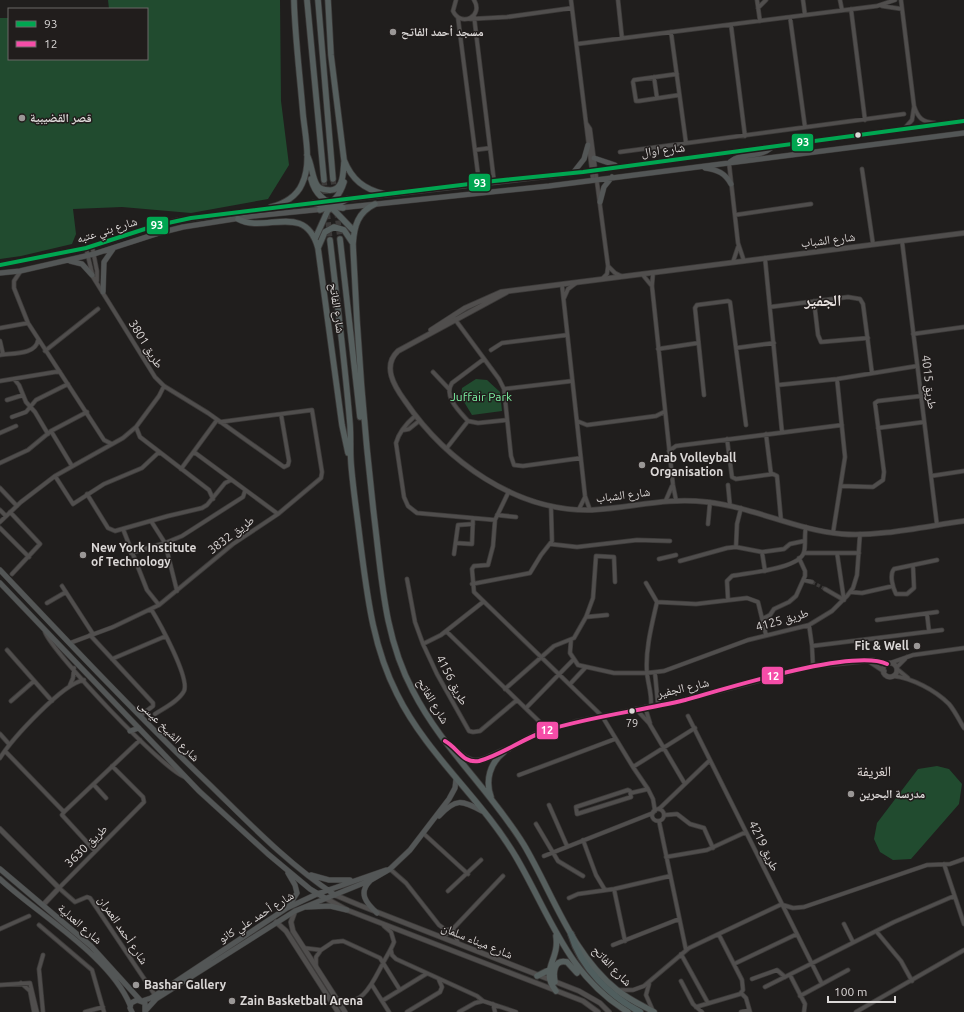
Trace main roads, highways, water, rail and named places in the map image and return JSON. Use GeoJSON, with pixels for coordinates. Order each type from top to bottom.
{"type":"FeatureCollection","features":[{"type":"Feature","properties":{"kind":"highway"},"geometry":{"type":"LineString","coordinates":[[571,934],[578,954],[591,971],[619,999],[640,1012]]}},
{"type":"Feature","properties":{"kind":"main road"},"geometry":{"type":"LineString","coordinates":[[271,207],[289,199],[301,187],[305,176],[306,155],[294,0]]}},
{"type":"Feature","properties":{"kind":"main road"},"geometry":{"type":"LineString","coordinates":[[307,0],[324,180]]}},
{"type":"Feature","properties":{"kind":"main road"},"geometry":{"type":"LineString","coordinates":[[318,0],[334,179]]}},
{"type":"Feature","properties":{"kind":"main road"},"geometry":{"type":"LineString","coordinates":[[315,239],[331,205],[344,184],[345,169],[331,55],[328,0]]}},
{"type":"Feature","properties":{"kind":"main road","name":"شارع اوال"},"geometry":{"type":"LineString","coordinates":[[347,199],[772,148],[964,121]]}},
{"type":"Feature","properties":{"kind":"main road","name":"شارع اوال"},"geometry":{"type":"LineString","coordinates":[[343,208],[595,180],[964,133]]}},
{"type":"Feature","properties":{"kind":"main road"},"geometry":{"type":"LineString","coordinates":[[573,173],[584,159],[588,145]]}},
{"type":"Feature","properties":{"kind":"main road"},"geometry":{"type":"LineString","coordinates":[[729,163],[735,158],[761,153],[772,148]]}},
{"type":"Feature","properties":{"kind":"main road"},"geometry":{"type":"LineString","coordinates":[[306,155],[312,166],[317,184],[328,190],[337,188],[341,183],[344,160]]}},
{"type":"Feature","properties":{"kind":"main road"},"geometry":{"type":"LineString","coordinates":[[306,155],[312,184],[320,197],[331,205],[354,231]]}},
{"type":"Feature","properties":{"kind":"main road"},"geometry":{"type":"LineString","coordinates":[[594,158],[620,166]]}},
{"type":"Feature","properties":{"kind":"main road"},"geometry":{"type":"LineString","coordinates":[[344,160],[358,182],[370,190],[384,194]]}},
{"type":"Feature","properties":{"kind":"main road"},"geometry":{"type":"LineString","coordinates":[[698,167],[725,174],[731,184]]}},
{"type":"Feature","properties":{"kind":"main road"},"geometry":{"type":"LineString","coordinates":[[600,202],[604,187],[612,177]]}},
{"type":"Feature","properties":{"kind":"main road"},"geometry":{"type":"LineString","coordinates":[[494,181],[495,192]]}},
{"type":"Feature","properties":{"kind":"main road"},"geometry":{"type":"LineString","coordinates":[[479,182],[480,193]]}},
{"type":"Feature","properties":{"kind":"main road"},"geometry":{"type":"LineString","coordinates":[[320,210],[347,199]]}},
{"type":"Feature","properties":{"kind":"main road"},"geometry":{"type":"LineString","coordinates":[[313,203],[343,208]]}},
{"type":"Feature","properties":{"kind":"main road","name":"شارع بني عتبه"},"geometry":{"type":"LineString","coordinates":[[0,265],[86,248],[166,223],[271,207],[313,203]]}},
{"type":"Feature","properties":{"kind":"main road","name":"شارع الفاتح"},"geometry":{"type":"LineString","coordinates":[[375,204],[360,216],[354,231],[353,244],[366,449],[384,603],[390,633],[400,663],[413,692],[445,741],[493,802],[530,856],[571,934],[587,958],[616,990],[654,1012]]}},
{"type":"Feature","properties":{"kind":"main road","name":"شارع بني عتبه"},"geometry":{"type":"LineString","coordinates":[[0,273],[20,271],[87,256],[171,230],[320,210]]}},
{"type":"Feature","properties":{"kind":"main road","name":"شارع الفاتح"},"geometry":{"type":"LineString","coordinates":[[238,220],[250,223],[293,221],[306,228],[315,239],[318,248],[342,425],[351,464]]}},
{"type":"Feature","properties":{"kind":"main road"},"geometry":{"type":"LineString","coordinates":[[318,248],[325,232],[334,227],[344,230],[353,244]]}},
{"type":"Feature","properties":{"kind":"main road","name":"شارع الفاتح"},"geometry":{"type":"LineString","coordinates":[[340,239],[358,408],[366,449]]}},
{"type":"Feature","properties":{"kind":"main road","name":"شارع الفاتح"},"geometry":{"type":"LineString","coordinates":[[330,240],[350,426],[351,464],[368,602],[382,660],[407,713],[516,857],[567,952],[586,978],[607,998],[628,1012]]}},
{"type":"Feature","properties":{"kind":"main road"},"geometry":{"type":"LineString","coordinates":[[103,292],[104,262],[114,248]]}},
{"type":"Feature","properties":{"kind":"main road"},"geometry":{"type":"LineString","coordinates":[[69,260],[82,264],[92,275]]}},
{"type":"Feature","properties":{"kind":"main road","name":"شارع الشيخ عيسى"},"geometry":{"type":"LineString","coordinates":[[0,570],[140,716],[270,844],[299,869],[335,895]]}},
{"type":"Feature","properties":{"kind":"main road","name":"شارع الشيخ عيسى"},"geometry":{"type":"LineString","coordinates":[[0,583],[198,791],[283,866],[317,894],[325,898]]}},
{"type":"Feature","properties":{"kind":"main road"},"geometry":{"type":"LineString","coordinates":[[130,731],[139,728]]}},
{"type":"Feature","properties":{"kind":"main road"},"geometry":{"type":"LineString","coordinates":[[445,741],[465,759],[474,762],[508,749],[495,760],[490,769],[488,784],[493,802]]}},
{"type":"Feature","properties":{"kind":"main road"},"geometry":{"type":"LineString","coordinates":[[335,895],[371,880],[390,869],[410,850],[451,795],[456,779]]}},
{"type":"Feature","properties":{"kind":"main road"},"geometry":{"type":"LineString","coordinates":[[423,833],[451,804],[465,802],[482,811]]}},
{"type":"Feature","properties":{"kind":"main road"},"geometry":{"type":"LineString","coordinates":[[283,866],[297,889],[296,896],[288,908]]}},
{"type":"Feature","properties":{"kind":"main road","name":"شارع العدلية"},"geometry":{"type":"LineString","coordinates":[[0,869],[92,946],[145,1003],[145,1011]]}},
{"type":"Feature","properties":{"kind":"main road"},"geometry":{"type":"LineString","coordinates":[[299,869],[318,878],[329,880],[359,878]]}},
{"type":"Feature","properties":{"kind":"main road","name":"شارع أحمد علي كانو"},"geometry":{"type":"LineString","coordinates":[[145,1011],[156,999],[288,908],[317,894],[359,878],[390,869]]}},
{"type":"Feature","properties":{"kind":"main road","name":"شارع العدلية"},"geometry":{"type":"LineString","coordinates":[[0,879],[99,961],[123,991],[130,1009]]}},
{"type":"Feature","properties":{"kind":"main road"},"geometry":{"type":"LineString","coordinates":[[371,880],[365,887],[364,897],[368,904],[377,912]]}},
{"type":"Feature","properties":{"kind":"main road","name":"شارع أحمد علي كانو"},"geometry":{"type":"LineString","coordinates":[[130,1009],[133,1001],[155,995],[248,936],[298,909],[335,895]]}},
{"type":"Feature","properties":{"kind":"main road"},"geometry":{"type":"LineString","coordinates":[[298,909],[325,906],[347,910]]}},
{"type":"Feature","properties":{"kind":"main road"},"geometry":{"type":"LineString","coordinates":[[555,930],[556,950],[549,970],[549,980],[556,991]]}},
{"type":"Feature","properties":{"kind":"main road"},"geometry":{"type":"LineString","coordinates":[[555,982],[553,972],[557,964],[560,962],[567,962],[580,976],[586,978]]}},
{"type":"Feature","properties":{"kind":"main road"},"geometry":{"type":"LineString","coordinates":[[537,976],[549,970]]}},
{"type":"Feature","properties":{"kind":"tunnel"},"geometry":{"type":"LineString","coordinates":[[333,179],[336,201]]}},
{"type":"Feature","properties":{"kind":"tunnel"},"geometry":{"type":"LineString","coordinates":[[324,180],[330,240]]}},
{"type":"Feature","properties":{"kind":"tunnel"},"geometry":{"type":"LineString","coordinates":[[337,212],[340,239]]}},
{"type":"Feature","properties":{"kind":"tunnel"},"geometry":{"type":"LineString","coordinates":[[812,582],[825,589]]}},
{"type":"Feature","properties":{"kind":"place","name":"مسجد أحمد الفاتح"},"geometry":{"type":"Point","coordinates":[393,32]}},
{"type":"Feature","properties":{"kind":"place","name":"قصر القضيبية"},"geometry":{"type":"Point","coordinates":[22,118]}},
{"type":"Feature","properties":{"kind":"place","name":"Arab Volleyball Organisation"},"geometry":{"type":"Point","coordinates":[642,465]}},
{"type":"Feature","properties":{"kind":"place","name":"New York Institute of Technology"},"geometry":{"type":"Point","coordinates":[83,555]}},
{"type":"Feature","properties":{"kind":"place","name":"Fit & Well"},"geometry":{"type":"Point","coordinates":[917,646]}},
{"type":"Feature","properties":{"kind":"place","name":"79"},"geometry":{"type":"Point","coordinates":[632,711]}},
{"type":"Feature","properties":{"kind":"place","name":"مدرسة البحرين"},"geometry":{"type":"Point","coordinates":[851,794]}},
{"type":"Feature","properties":{"kind":"place","name":"Bashar Gallery"},"geometry":{"type":"Point","coordinates":[136,985]}},
{"type":"Feature","properties":{"kind":"place","name":"Zain Basketball Arena"},"geometry":{"type":"Point","coordinates":[232,1001]}},
{"type":"Feature","properties":{"kind":"district","name":"الجفير"},"geometry":{"type":"Point","coordinates":[823,300]}},
{"type":"Feature","properties":{"kind":"district","name":"الغريفة"},"geometry":{"type":"Point","coordinates":[874,771]}},
{"type":"Feature","properties":{"kind":"park label","name":"Juffair Park"},"geometry":{"type":"Point","coordinates":[481,397]}}]}
